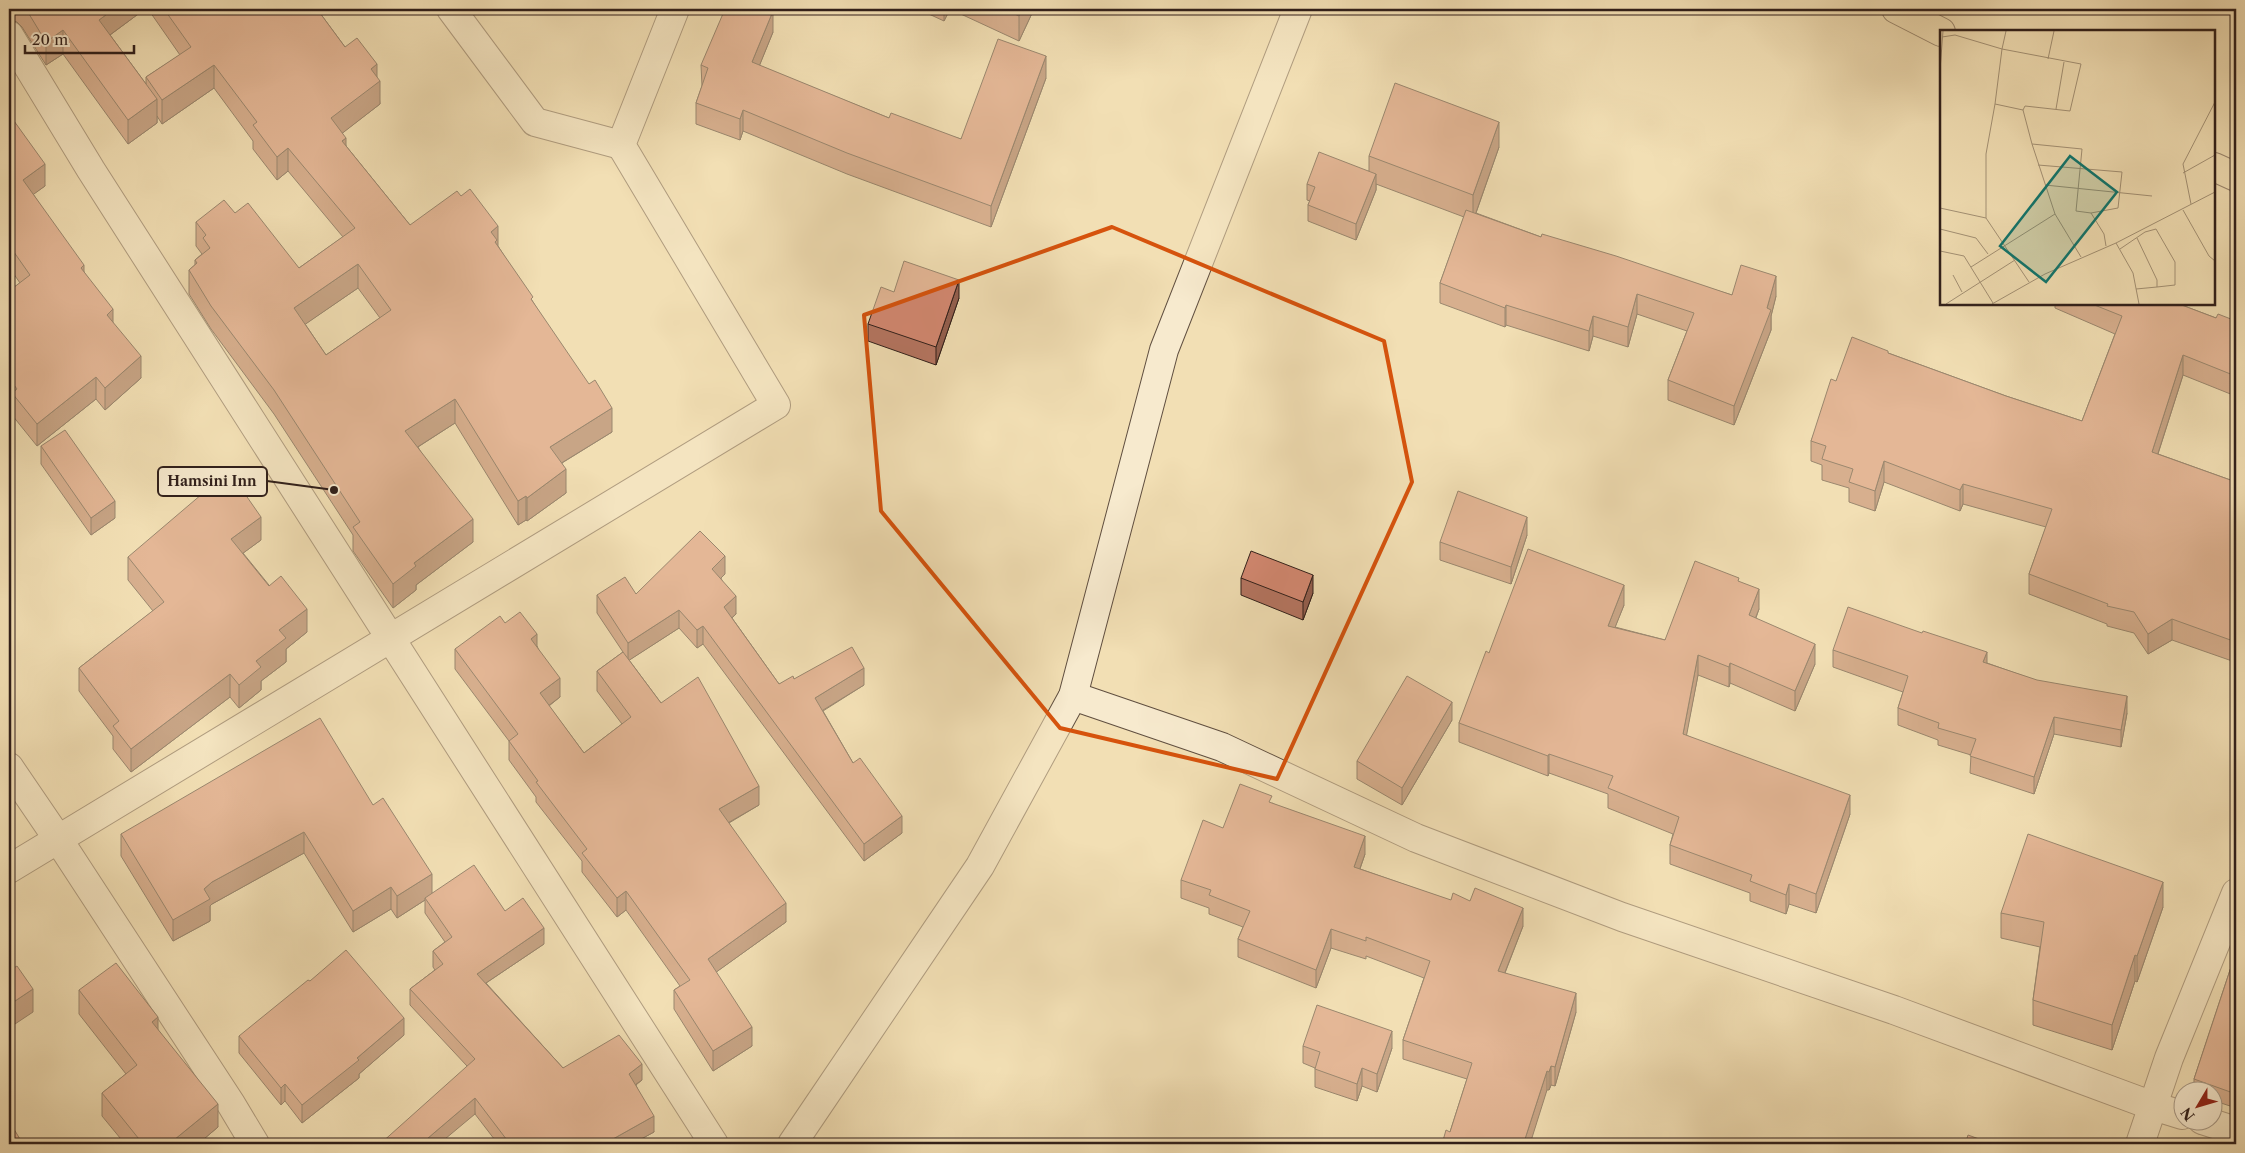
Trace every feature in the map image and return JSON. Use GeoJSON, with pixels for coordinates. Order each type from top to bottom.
{"type":"FeatureCollection","features":[{"type":"Feature","properties":{"kind":"highway"},"geometry":{"type":"LineString","coordinates":[[1896,9],[1940,31]]}},
{"type":"Feature","properties":{"kind":"highway"},"geometry":{"type":"LineString","coordinates":[[2215,167],[2236,177]]}},
{"type":"Feature","properties":{"kind":"street"},"geometry":{"type":"LineString","coordinates":[[9,869],[776,405],[622,145],[536,122],[451,9]]}},
{"type":"Feature","properties":{"kind":"street"},"geometry":{"type":"LineString","coordinates":[[622,145],[675,9]]}},
{"type":"Feature","properties":{"kind":"street"},"geometry":{"type":"LineString","coordinates":[[792,1144],[980,866],[1073,696],[1164,350],[1298,9]]}},
{"type":"Feature","properties":{"kind":"street"},"geometry":{"type":"LineString","coordinates":[[9,35],[91,170],[714,1144]]}},
{"type":"Feature","properties":{"kind":"street"},"geometry":{"type":"LineString","coordinates":[[1073,696],[1222,747],[1416,838],[1622,917],[1894,1010],[2172,1112]]}},
{"type":"Feature","properties":{"kind":"street"},"geometry":{"type":"LineString","coordinates":[[9,767],[58,838],[255,1144]]}},
{"type":"Feature","properties":{"kind":"street"},"geometry":{"type":"LineString","coordinates":[[2140,1144],[2169,1058],[2236,894]]}},
{"type":"Feature","properties":{"kind":"street"},"geometry":{"type":"LineString","coordinates":[[2222,1126],[2236,1131]]}},
{"type":"Feature","properties":{"kind":"highlighted area"},"geometry":{"type":"Polygon","coordinates":[[[1112,227],[1384,341],[1412,482],[1277,779],[1060,728],[881,511],[864,315],[1112,227]]]}},
{"type":"Feature","properties":{"kind":"building"},"geometry":{"type":"Polygon","coordinates":[[[26,9],[114,9],[99,20],[157,99],[128,120],[63,30],[46,42],[26,9]]]}},
{"type":"Feature","properties":{"kind":"building"},"geometry":{"type":"Polygon","coordinates":[[[164,9],[317,9],[345,47],[357,38],[377,64],[371,69],[380,81],[331,118],[346,138],[342,141],[410,225],[457,191],[461,196],[470,189],[498,226],[491,232],[497,240],[495,242],[533,297],[531,299],[589,384],[595,380],[612,408],[550,447],[566,469],[527,498],[526,496],[518,501],[455,399],[405,431],[473,519],[414,563],[416,566],[393,584],[353,527],[360,522],[274,390],[211,306],[189,270],[197,263],[195,260],[210,248],[203,238],[206,235],[196,222],[224,200],[235,213],[248,203],[299,268],[355,228],[288,148],[277,157],[253,125],[257,122],[214,65],[162,100],[146,77],[191,47],[164,9]],[[358,264],[294,308],[326,355],[391,310],[358,264]]]}},
{"type":"Feature","properties":{"kind":"building"},"geometry":{"type":"Polygon","coordinates":[[[725,9],[768,9],[773,11],[752,62],[889,118],[891,113],[961,139],[998,39],[1046,56],[991,206],[847,153],[743,110],[740,119],[696,103],[708,68],[701,65],[725,9]]]}},
{"type":"Feature","properties":{"kind":"building"},"geometry":{"type":"Polygon","coordinates":[[[1004,9],[1022,9],[1019,16],[1004,9]]]}},
{"type":"Feature","properties":{"kind":"building"},"geometry":{"type":"Polygon","coordinates":[[[1395,83],[1499,122],[1473,195],[1369,156],[1395,83]]]}},
{"type":"Feature","properties":{"kind":"building"},"geometry":{"type":"Polygon","coordinates":[[[9,114],[45,164],[23,180],[84,265],[81,268],[113,309],[107,315],[141,356],[105,388],[96,377],[37,424],[12,393],[17,389],[9,378],[9,291],[30,275],[9,245],[9,114]]]}},
{"type":"Feature","properties":{"kind":"building"},"geometry":{"type":"Polygon","coordinates":[[[1319,152],[1376,174],[1356,224],[1308,205],[1315,187],[1307,184],[1319,152]]]}},
{"type":"Feature","properties":{"kind":"building"},"geometry":{"type":"Polygon","coordinates":[[[1466,210],[1541,237],[1542,234],[1616,256],[1732,295],[1741,265],[1776,276],[1767,308],[1771,310],[1734,406],[1668,380],[1694,313],[1637,294],[1628,327],[1593,316],[1589,331],[1506,305],[1505,308],[1440,283],[1466,210]]]}},
{"type":"Feature","properties":{"kind":"building"},"geometry":{"type":"Polygon","coordinates":[[[904,261],[959,280],[936,347],[868,324],[881,287],[894,292],[904,261]]]}},
{"type":"Feature","properties":{"kind":"building"},"geometry":{"type":"Polygon","coordinates":[[[2094,305],[2182,305],[2216,318],[2218,314],[2236,321],[2236,374],[2233,373],[2233,375],[2183,355],[2152,452],[2236,482],[2236,642],[2172,619],[2148,634],[2134,612],[2107,606],[2108,604],[2029,574],[2052,509],[1963,484],[1960,490],[1884,461],[1875,491],[1849,482],[1853,469],[1822,459],[1826,446],[1811,441],[1831,379],[1836,381],[1852,337],[1888,351],[1888,353],[2006,396],[2082,421],[2122,316],[2094,305]]]}},
{"type":"Feature","properties":{"kind":"building"},"geometry":{"type":"Polygon","coordinates":[[[65,430],[115,501],[91,518],[41,446],[65,430]]]}},
{"type":"Feature","properties":{"kind":"building"},"geometry":{"type":"Polygon","coordinates":[[[229,471],[261,517],[231,539],[269,586],[281,576],[307,609],[279,630],[286,638],[256,661],[261,667],[239,685],[230,674],[131,749],[113,726],[119,721],[79,668],[164,602],[128,557],[229,471]]]}},
{"type":"Feature","properties":{"kind":"building"},"geometry":{"type":"Polygon","coordinates":[[[1458,491],[1527,517],[1511,567],[1440,542],[1458,491]]]}},
{"type":"Feature","properties":{"kind":"building"},"geometry":{"type":"Polygon","coordinates":[[[700,531],[725,556],[712,569],[736,596],[724,607],[779,684],[793,676],[794,679],[852,647],[864,668],[815,698],[853,763],[860,758],[902,816],[864,844],[703,626],[697,630],[679,610],[628,643],[597,595],[625,577],[636,594],[700,531]]]}},
{"type":"Feature","properties":{"kind":"building"},"geometry":{"type":"Polygon","coordinates":[[[1528,549],[1624,585],[1608,626],[1665,640],[1695,561],[1739,578],[1738,581],[1759,589],[1749,615],[1815,644],[1795,691],[1730,663],[1729,667],[1698,655],[1683,734],[1850,795],[1816,894],[1789,884],[1786,895],[1750,881],[1752,875],[1670,845],[1679,817],[1608,788],[1613,776],[1549,754],[1548,756],[1459,723],[1486,651],[1489,653],[1528,549]]]}},
{"type":"Feature","properties":{"kind":"building"},"geometry":{"type":"Polygon","coordinates":[[[1251,551],[1313,575],[1303,602],[1241,578],[1251,551]]]}},
{"type":"Feature","properties":{"kind":"building"},"geometry":{"type":"Polygon","coordinates":[[[1848,607],[1922,633],[1923,631],[1987,652],[1983,662],[2037,680],[2127,696],[2121,730],[2054,717],[2034,777],[1970,756],[1976,739],[1938,728],[1939,723],[1898,708],[1908,676],[1833,650],[1848,607]]]}},
{"type":"Feature","properties":{"kind":"building"},"geometry":{"type":"Polygon","coordinates":[[[520,612],[537,634],[531,639],[560,678],[540,693],[584,753],[631,717],[597,671],[623,652],[661,703],[698,677],[759,786],[719,809],[786,903],[708,959],[752,1027],[713,1051],[674,990],[690,980],[626,891],[617,898],[582,853],[587,849],[536,782],[538,781],[509,741],[518,734],[455,649],[500,616],[505,623],[520,612]]]}},
{"type":"Feature","properties":{"kind":"building"},"geometry":{"type":"Polygon","coordinates":[[[2236,659],[2236,674],[2231,672],[2236,659]]]}},
{"type":"Feature","properties":{"kind":"building"},"geometry":{"type":"Polygon","coordinates":[[[1407,676],[1452,702],[1402,788],[1357,761],[1407,676]]]}},
{"type":"Feature","properties":{"kind":"building"},"geometry":{"type":"Polygon","coordinates":[[[320,718],[373,805],[383,798],[432,874],[397,896],[391,887],[353,911],[304,832],[212,882],[204,889],[210,899],[173,920],[121,834],[320,718]]]}},
{"type":"Feature","properties":{"kind":"building"},"geometry":{"type":"Polygon","coordinates":[[[1240,784],[1272,796],[1269,802],[1365,836],[1354,867],[1451,900],[1453,893],[1470,901],[1475,888],[1523,908],[1498,971],[1576,993],[1555,1067],[1551,1066],[1549,1072],[1547,1071],[1525,1139],[1540,1144],[1442,1144],[1446,1130],[1450,1132],[1472,1063],[1403,1040],[1430,961],[1366,937],[1366,941],[1331,929],[1316,970],[1238,939],[1250,911],[1209,895],[1211,890],[1181,880],[1203,820],[1223,828],[1240,784]]]}},
{"type":"Feature","properties":{"kind":"building"},"geometry":{"type":"Polygon","coordinates":[[[2028,834],[2163,882],[2137,956],[2135,955],[2112,1025],[2033,1000],[2044,922],[2001,913],[2028,834]]]}},
{"type":"Feature","properties":{"kind":"building"},"geometry":{"type":"Polygon","coordinates":[[[474,865],[505,911],[523,898],[544,928],[477,974],[563,1068],[619,1035],[642,1064],[629,1074],[654,1116],[604,1144],[510,1144],[475,1098],[421,1144],[380,1144],[475,1059],[410,989],[443,964],[433,951],[452,937],[425,898],[474,865]]]}},
{"type":"Feature","properties":{"kind":"building"},"geometry":{"type":"Polygon","coordinates":[[[346,950],[404,1018],[357,1058],[359,1060],[302,1105],[285,1084],[281,1088],[239,1036],[308,980],[310,981],[346,950]]]}},
{"type":"Feature","properties":{"kind":"building"},"geometry":{"type":"Polygon","coordinates":[[[2236,952],[2236,1094],[2222,1089],[2222,1080],[2194,1079],[2236,952]]]}},
{"type":"Feature","properties":{"kind":"building"},"geometry":{"type":"Polygon","coordinates":[[[116,963],[158,1017],[152,1022],[218,1104],[169,1144],[143,1144],[102,1093],[137,1065],[79,990],[116,963]]]}},
{"type":"Feature","properties":{"kind":"building"},"geometry":{"type":"Polygon","coordinates":[[[17,966],[33,989],[9,1005],[9,971],[17,966]]]}},
{"type":"Feature","properties":{"kind":"building"},"geometry":{"type":"Polygon","coordinates":[[[1317,1005],[1392,1031],[1377,1074],[1362,1068],[1357,1084],[1315,1069],[1320,1052],[1303,1046],[1317,1005]]]}},
{"type":"Feature","properties":{"kind":"building"},"geometry":{"type":"Polygon","coordinates":[[[9,1121],[23,1144],[9,1144],[9,1121]]]}},
{"type":"Feature","properties":{"kind":"building"},"geometry":{"type":"Polygon","coordinates":[[[1968,1135],[1993,1144],[1965,1144],[1968,1135]]]}},
{"type":"Feature","properties":{"kind":"place","name":"Hamsini Inn"},"geometry":{"type":"Point","coordinates":[334,490]}}]}
